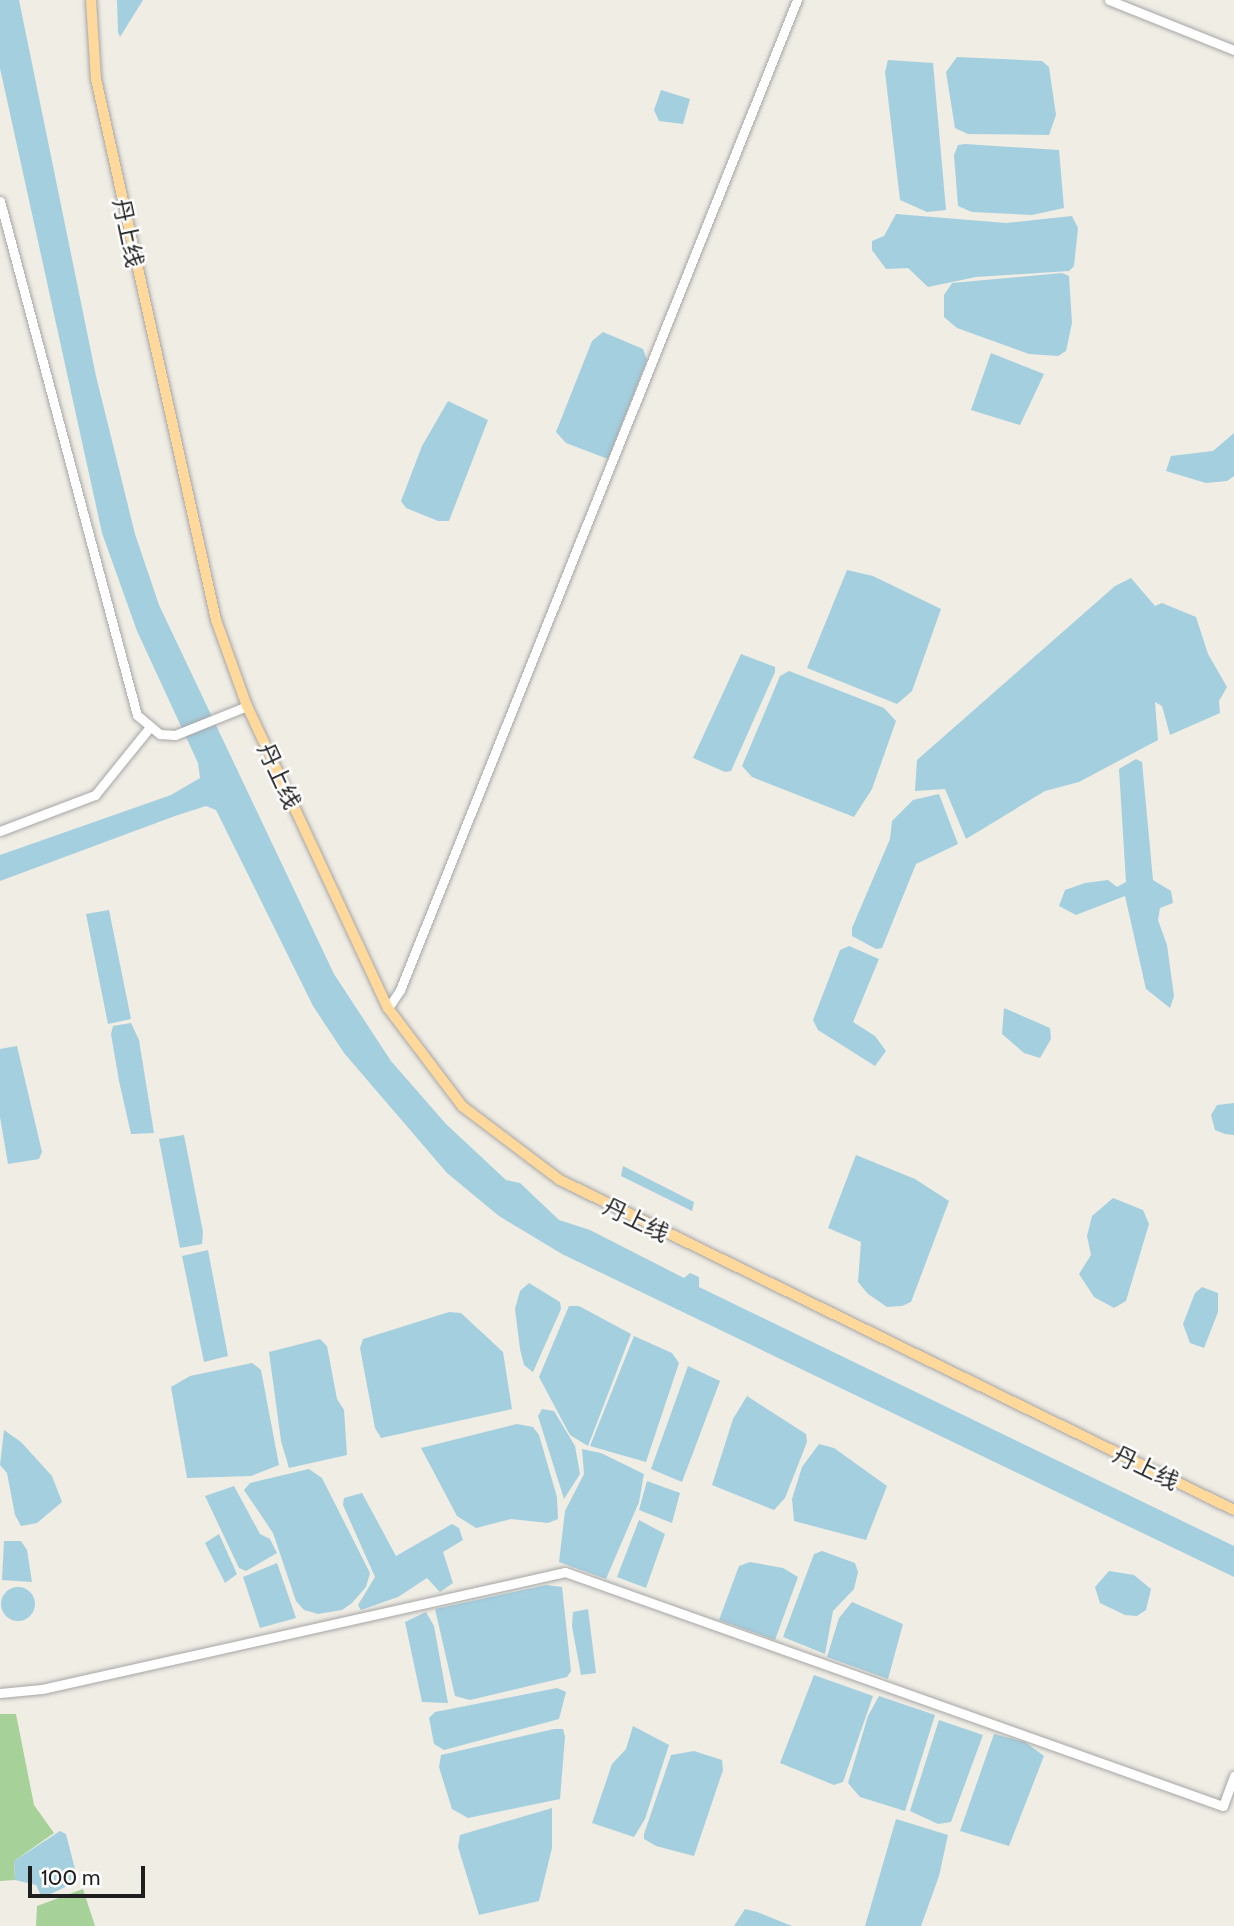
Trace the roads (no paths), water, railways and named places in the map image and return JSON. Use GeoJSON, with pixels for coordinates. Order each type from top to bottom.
{"type":"FeatureCollection","features":[{"type":"Feature","properties":{"kind":"main road","name":"丹上线"},"geometry":{"type":"LineString","coordinates":[[92,0],[96,79],[151,340],[216,620],[247,706],[388,1008],[462,1106],[560,1180],[1234,1510]]}},
{"type":"Feature","properties":{"kind":"street"},"geometry":{"type":"LineString","coordinates":[[388,1008],[400,990],[797,0]]}},
{"type":"Feature","properties":{"kind":"street"},"geometry":{"type":"LineString","coordinates":[[1109,0],[1234,50]]}},
{"type":"Feature","properties":{"kind":"street"},"geometry":{"type":"LineString","coordinates":[[0,201],[12,260],[137,715],[149,728],[160,734],[179,734],[247,706]]}},
{"type":"Feature","properties":{"kind":"street"},"geometry":{"type":"LineString","coordinates":[[0,831],[95,795],[149,728]]}},
{"type":"Feature","properties":{"kind":"street"},"geometry":{"type":"LineString","coordinates":[[0,1693],[42,1689],[565,1572],[1223,1806],[1234,1776]]}},
{"type":"Feature","properties":{"kind":"water"},"geometry":{"type":"Polygon","coordinates":[[[0,0],[19,0],[96,376],[135,534],[159,605],[334,974],[391,1061],[446,1124],[506,1180],[520,1183],[559,1220],[590,1230],[684,1278],[690,1273],[699,1277],[699,1287],[1234,1546],[1234,1577],[562,1254],[499,1216],[447,1173],[344,1053],[313,1006],[216,810],[206,806],[175,816],[0,881],[0,855],[171,795],[200,778],[198,763],[137,631],[102,533],[0,68],[0,0]]]}},
{"type":"Feature","properties":{"kind":"water"},"geometry":{"type":"Polygon","coordinates":[[[117,0],[143,0],[120,37],[118,32],[117,0]]]}},
{"type":"Feature","properties":{"kind":"water"},"geometry":{"type":"Polygon","coordinates":[[[957,57],[1042,61],[1049,67],[1056,115],[1049,135],[968,134],[955,128],[946,72],[957,57]]]}},
{"type":"Feature","properties":{"kind":"water"},"geometry":{"type":"Polygon","coordinates":[[[888,60],[933,63],[946,210],[927,212],[900,200],[885,72],[888,60]]]}},
{"type":"Feature","properties":{"kind":"water"},"geometry":{"type":"Polygon","coordinates":[[[661,90],[690,99],[683,124],[659,121],[654,110],[661,90]]]}},
{"type":"Feature","properties":{"kind":"water"},"geometry":{"type":"Polygon","coordinates":[[[958,145],[1059,150],[1064,208],[1032,215],[972,212],[958,206],[954,155],[958,145]]]}},
{"type":"Feature","properties":{"kind":"water"},"geometry":{"type":"Polygon","coordinates":[[[896,214],[1006,223],[1072,216],[1078,228],[1074,266],[1069,271],[976,277],[928,287],[908,268],[886,269],[872,250],[872,241],[884,236],[896,214]]]}},
{"type":"Feature","properties":{"kind":"water"},"geometry":{"type":"Polygon","coordinates":[[[1062,273],[1069,276],[1072,323],[1066,351],[1058,356],[1029,354],[957,328],[944,317],[944,295],[952,283],[1062,273]]]}},
{"type":"Feature","properties":{"kind":"water"},"geometry":{"type":"Polygon","coordinates":[[[603,332],[643,349],[647,360],[608,459],[566,443],[556,432],[592,341],[603,332]]]}},
{"type":"Feature","properties":{"kind":"water"},"geometry":{"type":"Polygon","coordinates":[[[991,353],[1044,374],[1020,425],[971,410],[991,353]]]}},
{"type":"Feature","properties":{"kind":"water"},"geometry":{"type":"Polygon","coordinates":[[[448,401],[488,420],[449,521],[438,521],[406,508],[401,501],[422,446],[448,401]]]}},
{"type":"Feature","properties":{"kind":"water"},"geometry":{"type":"Polygon","coordinates":[[[1234,433],[1234,476],[1227,481],[1206,483],[1166,471],[1171,456],[1213,451],[1234,433]]]}},
{"type":"Feature","properties":{"kind":"water"},"geometry":{"type":"Polygon","coordinates":[[[847,570],[873,576],[941,609],[912,691],[897,704],[807,668],[847,570]]]}},
{"type":"Feature","properties":{"kind":"water"},"geometry":{"type":"Polygon","coordinates":[[[1131,578],[1155,606],[1162,603],[1196,617],[1208,654],[1227,687],[1219,701],[1220,713],[1170,735],[1162,706],[1155,702],[1158,740],[1079,782],[1045,791],[966,839],[945,789],[915,791],[917,760],[1115,586],[1131,578]]]}},
{"type":"Feature","properties":{"kind":"water"},"geometry":{"type":"Polygon","coordinates":[[[741,654],[775,667],[775,672],[731,771],[725,772],[693,758],[741,654]]]}},
{"type":"Feature","properties":{"kind":"water"},"geometry":{"type":"Polygon","coordinates":[[[789,671],[884,708],[896,721],[872,789],[854,817],[752,777],[742,766],[780,676],[789,671]]]}},
{"type":"Feature","properties":{"kind":"water"},"geometry":{"type":"Polygon","coordinates":[[[1136,759],[1142,762],[1153,880],[1171,891],[1173,903],[1160,908],[1158,920],[1167,945],[1174,996],[1170,1008],[1146,989],[1125,896],[1076,915],[1059,906],[1065,890],[1085,883],[1108,880],[1117,887],[1126,882],[1119,769],[1136,759]]]}},
{"type":"Feature","properties":{"kind":"water"},"geometry":{"type":"Polygon","coordinates":[[[939,794],[958,844],[916,864],[882,948],[876,949],[852,936],[852,928],[890,839],[892,821],[913,800],[939,794]]]}},
{"type":"Feature","properties":{"kind":"water"},"geometry":{"type":"Polygon","coordinates":[[[109,910],[131,1019],[108,1024],[86,914],[109,910]]]}},
{"type":"Feature","properties":{"kind":"water"},"geometry":{"type":"Polygon","coordinates":[[[849,946],[879,959],[853,1022],[875,1036],[886,1051],[875,1066],[818,1030],[813,1020],[840,950],[849,946]]]}},
{"type":"Feature","properties":{"kind":"water"},"geometry":{"type":"Polygon","coordinates":[[[1004,1008],[1050,1028],[1051,1039],[1040,1058],[1024,1053],[1002,1034],[1004,1008]]]}},
{"type":"Feature","properties":{"kind":"water"},"geometry":{"type":"Polygon","coordinates":[[[131,1023],[139,1040],[154,1133],[131,1134],[119,1081],[111,1034],[113,1026],[131,1023]]]}},
{"type":"Feature","properties":{"kind":"water"},"geometry":{"type":"Polygon","coordinates":[[[17,1046],[42,1152],[39,1159],[8,1164],[0,1117],[0,1049],[17,1046]]]}},
{"type":"Feature","properties":{"kind":"water"},"geometry":{"type":"Polygon","coordinates":[[[1234,1103],[1234,1135],[1215,1130],[1211,1115],[1217,1105],[1234,1103]]]}},
{"type":"Feature","properties":{"kind":"water"},"geometry":{"type":"Polygon","coordinates":[[[184,1135],[203,1232],[202,1244],[180,1248],[159,1139],[184,1135]]]}},
{"type":"Feature","properties":{"kind":"water"},"geometry":{"type":"Polygon","coordinates":[[[856,1155],[915,1179],[949,1201],[911,1302],[902,1306],[887,1307],[868,1294],[858,1282],[861,1242],[828,1228],[856,1155]]]}},
{"type":"Feature","properties":{"kind":"water"},"geometry":{"type":"Polygon","coordinates":[[[623,1166],[694,1202],[692,1211],[621,1176],[623,1166]]]}},
{"type":"Feature","properties":{"kind":"water"},"geometry":{"type":"Polygon","coordinates":[[[1113,1198],[1143,1210],[1149,1224],[1126,1301],[1114,1308],[1094,1297],[1079,1274],[1091,1255],[1087,1236],[1092,1216],[1113,1198]]]}},
{"type":"Feature","properties":{"kind":"water"},"geometry":{"type":"Polygon","coordinates":[[[208,1250],[228,1356],[204,1362],[182,1256],[208,1250]]]}},
{"type":"Feature","properties":{"kind":"water"},"geometry":{"type":"Polygon","coordinates":[[[529,1283],[560,1302],[561,1309],[533,1372],[524,1365],[515,1309],[520,1291],[529,1283]]]}},
{"type":"Feature","properties":{"kind":"water"},"geometry":{"type":"Polygon","coordinates":[[[1202,1287],[1218,1293],[1218,1312],[1204,1348],[1190,1343],[1183,1324],[1195,1293],[1202,1287]]]}},
{"type":"Feature","properties":{"kind":"water"},"geometry":{"type":"Polygon","coordinates":[[[569,1306],[579,1306],[631,1334],[588,1446],[570,1435],[539,1377],[569,1306]]]}},
{"type":"Feature","properties":{"kind":"water"},"geometry":{"type":"Polygon","coordinates":[[[449,1312],[461,1313],[503,1352],[512,1409],[381,1438],[375,1428],[360,1348],[363,1339],[449,1312]]]}},
{"type":"Feature","properties":{"kind":"water"},"geometry":{"type":"Polygon","coordinates":[[[634,1336],[672,1353],[679,1363],[646,1462],[590,1446],[634,1336]]]}},
{"type":"Feature","properties":{"kind":"water"},"geometry":{"type":"Polygon","coordinates":[[[320,1339],[327,1346],[337,1399],[344,1410],[347,1455],[289,1468],[281,1441],[269,1352],[320,1339]]]}},
{"type":"Feature","properties":{"kind":"water"},"geometry":{"type":"Polygon","coordinates":[[[252,1363],[261,1370],[279,1465],[251,1476],[187,1478],[171,1387],[190,1376],[252,1363]]]}},
{"type":"Feature","properties":{"kind":"water"},"geometry":{"type":"Polygon","coordinates":[[[688,1366],[720,1381],[682,1482],[651,1469],[688,1366]]]}},
{"type":"Feature","properties":{"kind":"water"},"geometry":{"type":"Polygon","coordinates":[[[747,1396],[806,1434],[807,1442],[785,1498],[774,1510],[712,1485],[733,1419],[747,1396]]]}},
{"type":"Feature","properties":{"kind":"water"},"geometry":{"type":"Polygon","coordinates":[[[542,1409],[554,1411],[575,1446],[580,1474],[564,1499],[538,1416],[542,1409]]]}},
{"type":"Feature","properties":{"kind":"water"},"geometry":{"type":"Polygon","coordinates":[[[517,1424],[533,1427],[539,1435],[557,1497],[558,1519],[548,1523],[511,1519],[476,1528],[457,1516],[421,1448],[517,1424]]]}},
{"type":"Feature","properties":{"kind":"water"},"geometry":{"type":"Polygon","coordinates":[[[4,1430],[21,1442],[52,1476],[62,1502],[37,1523],[21,1526],[15,1515],[7,1473],[0,1465],[4,1430]]]}},
{"type":"Feature","properties":{"kind":"water"},"geometry":{"type":"Polygon","coordinates":[[[819,1444],[834,1448],[887,1486],[866,1540],[794,1521],[792,1499],[802,1467],[819,1444]]]}},
{"type":"Feature","properties":{"kind":"water"},"geometry":{"type":"Polygon","coordinates":[[[582,1449],[601,1453],[644,1474],[639,1502],[606,1579],[559,1562],[565,1511],[584,1474],[582,1449]]]}},
{"type":"Feature","properties":{"kind":"water"},"geometry":{"type":"Polygon","coordinates":[[[309,1469],[322,1478],[370,1573],[366,1587],[352,1603],[342,1610],[318,1614],[304,1610],[296,1601],[273,1533],[244,1490],[250,1483],[309,1469]]]}},
{"type":"Feature","properties":{"kind":"water"},"geometry":{"type":"Polygon","coordinates":[[[647,1481],[680,1493],[672,1523],[639,1510],[647,1481]]]}},
{"type":"Feature","properties":{"kind":"water"},"geometry":{"type":"Polygon","coordinates":[[[234,1486],[260,1534],[270,1539],[277,1553],[246,1571],[239,1568],[205,1496],[234,1486]]]}},
{"type":"Feature","properties":{"kind":"water"},"geometry":{"type":"Polygon","coordinates":[[[362,1493],[396,1556],[452,1524],[459,1528],[463,1540],[443,1552],[453,1583],[440,1592],[427,1578],[398,1597],[361,1610],[358,1605],[375,1577],[343,1505],[344,1498],[362,1493]]]}},
{"type":"Feature","properties":{"kind":"water"},"geometry":{"type":"Polygon","coordinates":[[[639,1520],[665,1534],[646,1588],[617,1577],[639,1520]]]}},
{"type":"Feature","properties":{"kind":"water"},"geometry":{"type":"Polygon","coordinates":[[[219,1534],[237,1574],[225,1583],[205,1543],[219,1534]]]}},
{"type":"Feature","properties":{"kind":"water"},"geometry":{"type":"Polygon","coordinates":[[[4,1541],[21,1541],[27,1550],[32,1582],[2,1580],[4,1541]]]}},
{"type":"Feature","properties":{"kind":"water"},"geometry":{"type":"Polygon","coordinates":[[[822,1551],[855,1563],[858,1572],[854,1589],[833,1611],[825,1654],[783,1637],[814,1554],[822,1551]]]}},
{"type":"Feature","properties":{"kind":"water"},"geometry":{"type":"Polygon","coordinates":[[[750,1562],[783,1568],[798,1577],[775,1640],[719,1620],[739,1566],[750,1562]]]}},
{"type":"Feature","properties":{"kind":"water"},"geometry":{"type":"Polygon","coordinates":[[[277,1563],[296,1618],[260,1628],[243,1577],[277,1563]]]}},
{"type":"Feature","properties":{"kind":"water"},"geometry":{"type":"Polygon","coordinates":[[[1109,1571],[1134,1575],[1151,1589],[1146,1610],[1137,1616],[1125,1615],[1100,1603],[1095,1587],[1109,1571]]]}},
{"type":"Feature","properties":{"kind":"water"},"geometry":{"type":"Polygon","coordinates":[[[546,1585],[562,1587],[571,1671],[567,1677],[470,1700],[455,1696],[435,1609],[546,1585]]]}},
{"type":"Feature","properties":{"kind":"water"},"geometry":{"type":"Polygon","coordinates":[[[18,1587],[30,1592],[35,1604],[30,1616],[18,1621],[6,1616],[1,1604],[6,1592],[18,1587]]]}},
{"type":"Feature","properties":{"kind":"water"},"geometry":{"type":"Polygon","coordinates":[[[852,1602],[903,1624],[888,1679],[827,1657],[839,1618],[852,1602]]]}},
{"type":"Feature","properties":{"kind":"water"},"geometry":{"type":"Polygon","coordinates":[[[588,1609],[596,1673],[581,1675],[572,1626],[573,1612],[588,1609]]]}},
{"type":"Feature","properties":{"kind":"water"},"geometry":{"type":"Polygon","coordinates":[[[426,1612],[434,1626],[448,1703],[422,1702],[405,1622],[426,1612]]]}},
{"type":"Feature","properties":{"kind":"water"},"geometry":{"type":"Polygon","coordinates":[[[814,1675],[873,1696],[843,1782],[834,1785],[780,1763],[814,1675]]]}},
{"type":"Feature","properties":{"kind":"water"},"geometry":{"type":"Polygon","coordinates":[[[557,1688],[566,1692],[559,1719],[444,1750],[434,1744],[429,1718],[435,1712],[557,1688]]]}},
{"type":"Feature","properties":{"kind":"water"},"geometry":{"type":"Polygon","coordinates":[[[879,1696],[935,1715],[905,1811],[860,1797],[848,1783],[868,1716],[879,1696]]]}},
{"type":"Feature","properties":{"kind":"water"},"geometry":{"type":"Polygon","coordinates":[[[939,1720],[983,1735],[951,1822],[938,1824],[910,1811],[939,1720]]]}},
{"type":"Feature","properties":{"kind":"water"},"geometry":{"type":"Polygon","coordinates":[[[633,1726],[669,1745],[645,1819],[634,1837],[592,1823],[612,1764],[626,1749],[633,1726]]]}},
{"type":"Feature","properties":{"kind":"water"},"geometry":{"type":"Polygon","coordinates":[[[563,1729],[565,1737],[560,1799],[468,1818],[452,1809],[439,1767],[441,1755],[563,1729]]]}},
{"type":"Feature","properties":{"kind":"water"},"geometry":{"type":"Polygon","coordinates":[[[994,1734],[1025,1742],[1044,1756],[1009,1846],[960,1831],[994,1734]]]}},
{"type":"Feature","properties":{"kind":"water"},"geometry":{"type":"Polygon","coordinates":[[[694,1751],[722,1760],[723,1770],[694,1856],[656,1846],[644,1839],[644,1834],[671,1755],[694,1751]]]}},
{"type":"Feature","properties":{"kind":"water"},"geometry":{"type":"Polygon","coordinates":[[[552,1808],[552,1848],[539,1901],[479,1915],[458,1847],[460,1835],[552,1808]]]}},
{"type":"Feature","properties":{"kind":"water"},"geometry":{"type":"Polygon","coordinates":[[[896,1819],[948,1835],[939,1876],[921,1926],[865,1926],[896,1819]]]}},
{"type":"Feature","properties":{"kind":"water"},"geometry":{"type":"Polygon","coordinates":[[[60,1831],[66,1834],[78,1881],[42,1898],[36,1885],[15,1880],[14,1861],[60,1831]]]}},
{"type":"Feature","properties":{"kind":"water"},"geometry":{"type":"Polygon","coordinates":[[[745,1909],[757,1912],[792,1926],[734,1926],[745,1909]]]}}]}
